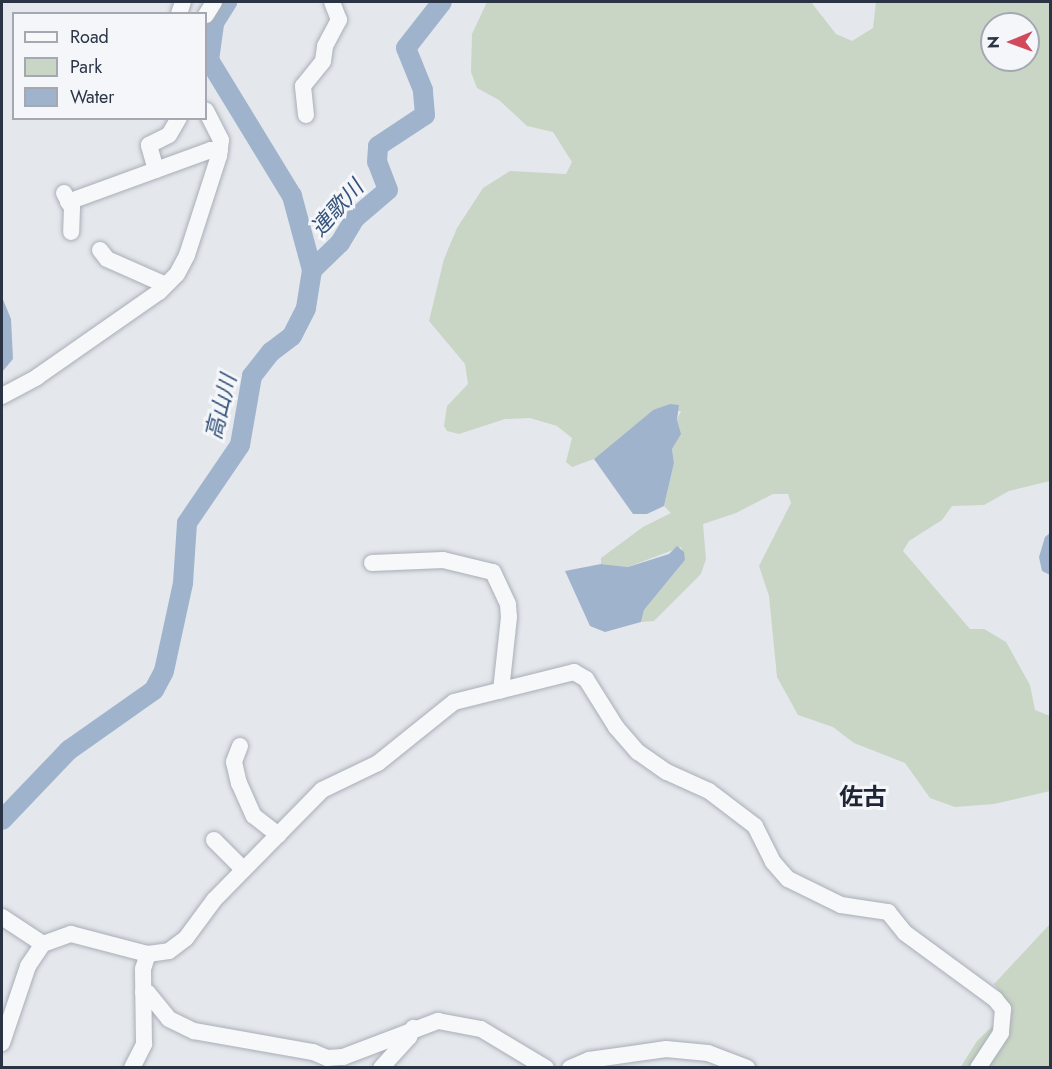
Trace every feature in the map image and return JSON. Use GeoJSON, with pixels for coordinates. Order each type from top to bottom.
{"type":"FeatureCollection","features":[{"type":"Feature","properties":{"kind":"street"},"geometry":{"type":"LineString","coordinates":[[306,115],[303,86],[323,61],[325,46],[339,20],[332,2]]}},
{"type":"Feature","properties":{"kind":"street"},"geometry":{"type":"LineString","coordinates":[[2,396],[37,377],[166,285],[187,255],[220,150],[221,140],[207,113]]}},
{"type":"Feature","properties":{"kind":"street"},"geometry":{"type":"LineString","coordinates":[[156,170],[149,145],[169,135],[178,120]]}},
{"type":"Feature","properties":{"kind":"street"},"geometry":{"type":"LineString","coordinates":[[71,232],[72,208],[65,197],[156,170],[211,150],[220,150]]}},
{"type":"Feature","properties":{"kind":"street"},"geometry":{"type":"LineString","coordinates":[[100,250],[107,260],[166,285]]}},
{"type":"Feature","properties":{"kind":"street"},"geometry":{"type":"LineString","coordinates":[[372,563],[443,560],[493,572],[508,604],[509,617],[501,691]]}},
{"type":"Feature","properties":{"kind":"street"},"geometry":{"type":"LineString","coordinates":[[2,1043],[28,966],[43,944],[71,934],[148,954],[169,951],[186,938],[214,900],[312,797],[378,763],[446,707],[564,674],[582,675],[616,727],[638,752],[667,772],[709,791],[743,815],[754,826],[773,862],[788,879],[841,905],[888,912],[904,933],[982,988],[1003,1009],[1001,1033],[978,1068]]}},
{"type":"Feature","properties":{"kind":"street"},"geometry":{"type":"LineString","coordinates":[[240,746],[234,762],[239,783],[254,816],[278,835]]}},
{"type":"Feature","properties":{"kind":"street"},"geometry":{"type":"LineString","coordinates":[[214,840],[243,869]]}},
{"type":"Feature","properties":{"kind":"street"},"geometry":{"type":"LineString","coordinates":[[2,917],[43,944]]}},
{"type":"Feature","properties":{"kind":"street"},"geometry":{"type":"LineString","coordinates":[[132,1068],[144,1044],[143,969],[148,954]]}},
{"type":"Feature","properties":{"kind":"street"},"geometry":{"type":"LineString","coordinates":[[143,992],[148,993],[169,1019],[194,1031],[300,1049],[327,1059],[343,1057],[412,1028],[438,1020],[481,1029],[546,1068]]}},
{"type":"Feature","properties":{"kind":"street"},"geometry":{"type":"LineString","coordinates":[[381,1068],[409,1037],[412,1028]]}},
{"type":"Feature","properties":{"kind":"street"},"geometry":{"type":"LineString","coordinates":[[570,1068],[589,1060],[666,1049],[708,1053],[747,1068]]}},
{"type":"Feature","properties":{"kind":"green space"},"geometry":{"type":"Polygon","coordinates":[[[487,2],[811,2],[836,34],[852,41],[873,28],[876,2],[1050,2],[1050,481],[1009,491],[984,505],[952,506],[942,520],[909,541],[903,551],[970,629],[984,629],[1006,642],[1030,685],[1035,710],[1050,716],[1050,791],[994,804],[955,807],[930,798],[905,763],[854,743],[833,727],[798,715],[777,677],[769,596],[759,566],[791,503],[788,494],[773,494],[736,513],[703,524],[706,559],[701,574],[654,621],[641,622],[644,610],[685,560],[681,547],[628,567],[601,564],[601,558],[643,527],[671,513],[664,506],[674,463],[672,449],[680,434],[677,420],[681,411],[653,410],[594,459],[572,467],[566,462],[572,438],[557,426],[530,418],[505,419],[459,434],[447,431],[444,426],[447,406],[468,384],[465,364],[429,321],[444,259],[457,228],[483,188],[510,171],[566,174],[572,162],[553,132],[527,126],[499,100],[477,88],[471,72],[472,34],[487,2]]]}},
{"type":"Feature","properties":{"kind":"green space"},"geometry":{"type":"Polygon","coordinates":[[[1050,924],[1050,1067],[960,1068],[977,1041],[1007,1012],[1005,999],[994,984],[1050,924]]]}},
{"type":"Feature","properties":{"kind":"water"},"geometry":{"type":"Polygon","coordinates":[[[2,297],[11,319],[13,359],[2,372],[2,297]]]}},
{"type":"Feature","properties":{"kind":"water"},"geometry":{"type":"Polygon","coordinates":[[[670,404],[679,405],[677,420],[681,434],[672,449],[674,463],[664,506],[647,514],[633,514],[594,459],[653,410],[670,404]]]}},
{"type":"Feature","properties":{"kind":"water"},"geometry":{"type":"Polygon","coordinates":[[[1050,533],[1050,575],[1042,571],[1039,557],[1045,537],[1050,533]]]}},
{"type":"Feature","properties":{"kind":"water"},"geometry":{"type":"Polygon","coordinates":[[[677,546],[684,552],[685,560],[644,610],[641,622],[605,632],[590,626],[565,571],[601,564],[628,567],[669,554],[677,546]]]}},
{"type":"Feature","properties":{"kind":"waterway","name":"高山川"},"geometry":{"type":"LineString","coordinates":[[2,820],[69,750],[154,690],[164,671],[183,583],[187,523],[240,445],[252,376],[271,352],[292,336],[306,308],[312,270],[292,196],[209,60],[214,23],[227,2]]}},
{"type":"Feature","properties":{"kind":"waterway","name":"連歌川"},"geometry":{"type":"LineString","coordinates":[[312,270],[340,243],[355,218],[388,190],[377,162],[378,146],[425,115],[423,90],[406,48],[442,2]]}},
{"type":"Feature","properties":{"kind":"district","name":"佐古"},"geometry":{"type":"Point","coordinates":[863,797]}}]}
